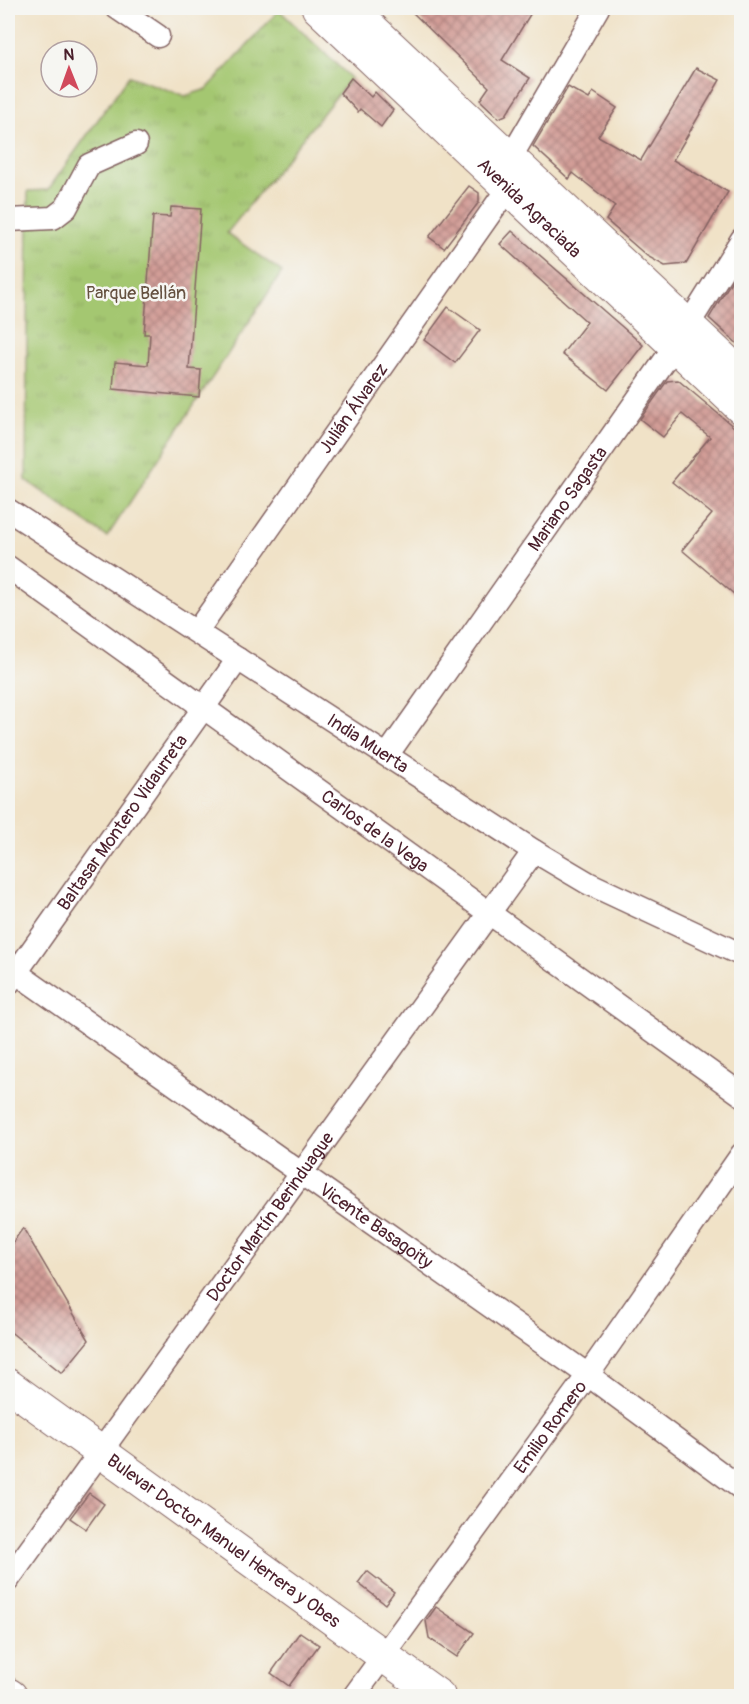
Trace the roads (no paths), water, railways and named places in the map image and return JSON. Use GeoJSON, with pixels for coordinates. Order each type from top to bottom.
{"type":"FeatureCollection","features":[{"type":"Feature","properties":{"kind":"main road","name":"Avenida Agraciada"},"geometry":{"type":"LineString","coordinates":[[318,8],[508,188],[681,335],[741,376]]}},
{"type":"Feature","properties":{"kind":"main road","name":"Avenida Agraciada"},"geometry":{"type":"LineString","coordinates":[[350,8],[511,157],[681,335],[741,409]]}},
{"type":"Feature","properties":{"kind":"main road","name":"Bulevar Doctor Manuel Herrera y Obes"},"geometry":{"type":"LineString","coordinates":[[8,1384],[382,1658],[439,1696]]}},
{"type":"Feature","properties":{"kind":"street"},"geometry":{"type":"LineString","coordinates":[[117,8],[158,36]]}},
{"type":"Feature","properties":{"kind":"street"},"geometry":{"type":"LineString","coordinates":[[511,157],[598,8]]}},
{"type":"Feature","properties":{"kind":"street"},"geometry":{"type":"LineString","coordinates":[[8,235],[8,218],[53,218],[66,208],[89,165],[136,144]]}},
{"type":"Feature","properties":{"kind":"street","name":"Julián Álvarez"},"geometry":{"type":"LineString","coordinates":[[197,631],[508,188]]}},
{"type":"Feature","properties":{"kind":"street","name":"Mariano Sagasta"},"geometry":{"type":"LineString","coordinates":[[388,754],[681,335],[741,239]]}},
{"type":"Feature","properties":{"kind":"street","name":"India Muerta"},"geometry":{"type":"LineString","coordinates":[[8,510],[388,754],[534,851],[588,883],[741,955]]}},
{"type":"Feature","properties":{"kind":"street","name":"Carlos de la Vega"},"geometry":{"type":"LineString","coordinates":[[8,567],[741,1095]]}},
{"type":"Feature","properties":{"kind":"street","name":"Baltasar Montero Vidaurreta"},"geometry":{"type":"LineString","coordinates":[[10,975],[238,659]]}},
{"type":"Feature","properties":{"kind":"street","name":"Doctor Martín Berinduague"},"geometry":{"type":"LineString","coordinates":[[8,1580],[534,851]]}},
{"type":"Feature","properties":{"kind":"street","name":"Vicente Basagoity"},"geometry":{"type":"LineString","coordinates":[[10,975],[301,1174],[588,1375],[741,1489]]}},
{"type":"Feature","properties":{"kind":"street","name":"Emilio Romero"},"geometry":{"type":"LineString","coordinates":[[354,1696],[588,1375],[741,1154]]}},
{"type":"Feature","properties":{"kind":"park label","name":"Parque Bellán"},"geometry":{"type":"Point","coordinates":[136,293]}}]}
